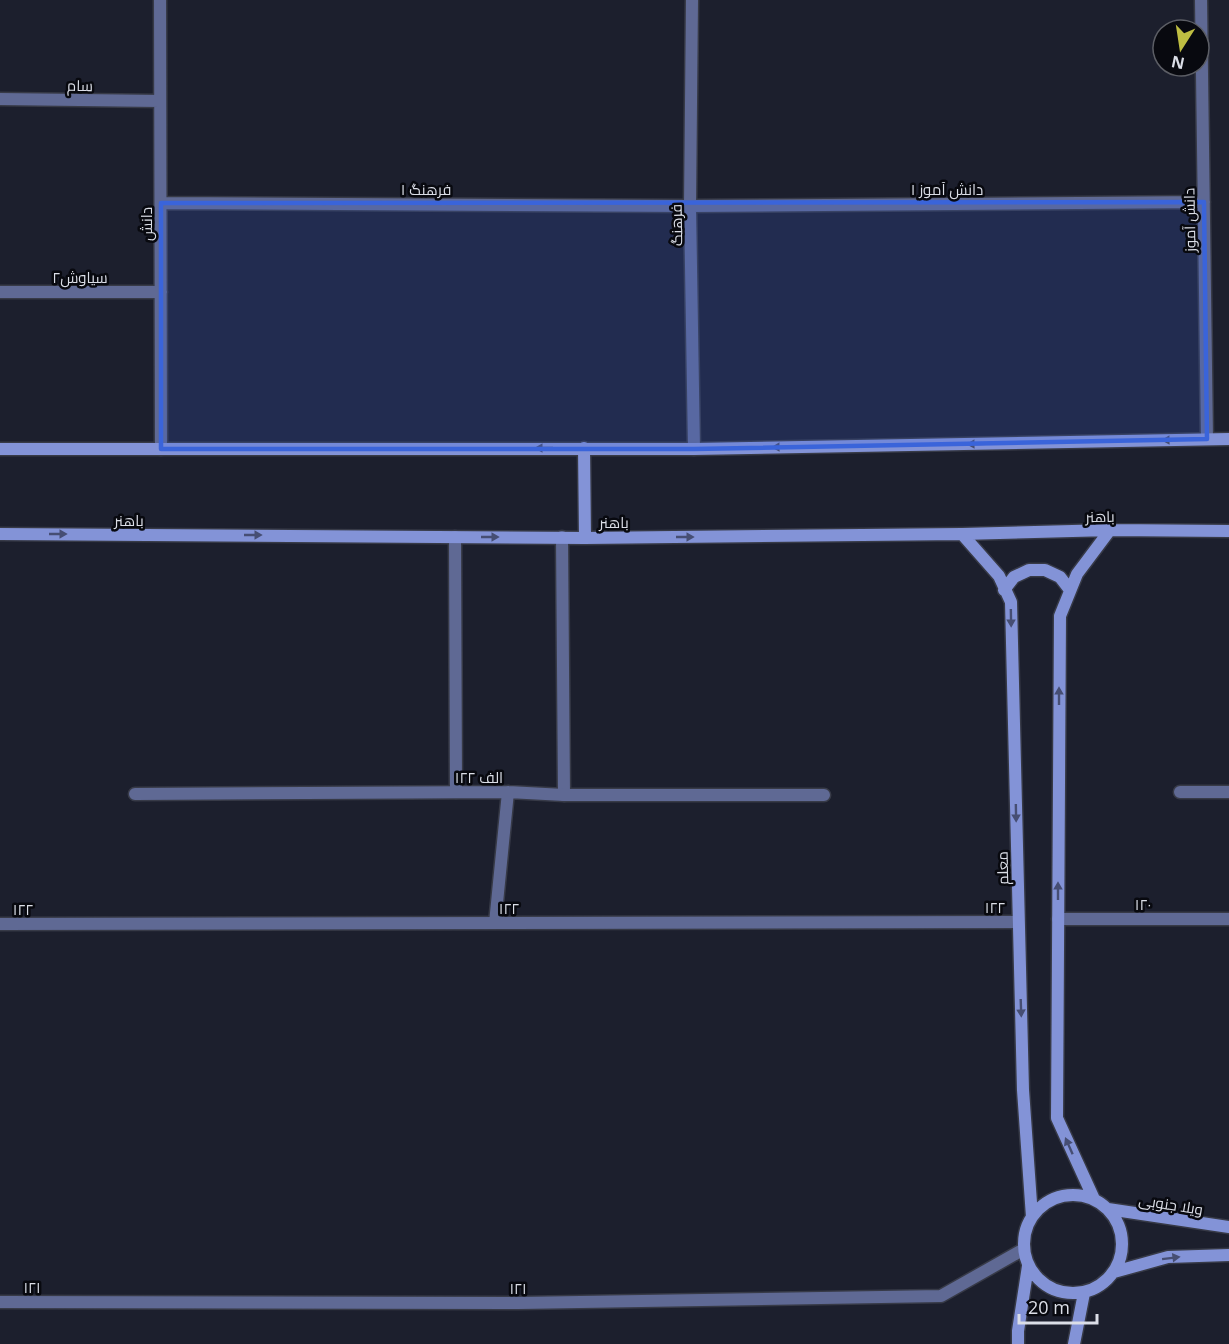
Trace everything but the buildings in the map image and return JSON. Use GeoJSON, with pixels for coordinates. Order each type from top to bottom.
{"type":"FeatureCollection","features":[{"type":"Feature","properties":{"kind":"main road"},"geometry":{"type":"LineString","coordinates":[[0,449],[694,449],[1229,440]]}},
{"type":"Feature","properties":{"kind":"main road"},"geometry":{"type":"LineString","coordinates":[[584,448],[585,537]]}},
{"type":"Feature","properties":{"kind":"main road"},"geometry":{"type":"LineString","coordinates":[[1094,1199],[1057,1118],[1060,616],[1077,574],[1110,530]]}},
{"type":"Feature","properties":{"kind":"main road","name":"باهنر"},"geometry":{"type":"LineString","coordinates":[[2,536],[585,537],[962,534],[1110,530],[1229,531]]}},
{"type":"Feature","properties":{"kind":"main road","name":"معلم"},"geometry":{"type":"LineString","coordinates":[[962,534],[999,576],[1011,602],[1023,1090],[1032,1217]]}},
{"type":"Feature","properties":{"kind":"main road"},"geometry":{"type":"LineString","coordinates":[[1004,590],[1014,577],[1029,570],[1045,570],[1060,577],[1070,590]]}},
{"type":"Feature","properties":{"kind":"main road"},"geometry":{"type":"LineString","coordinates":[[1018,1344],[1028,1266],[1024,1249],[1025,1232],[1032,1217],[1041,1206],[1066,1195],[1094,1199],[1108,1209],[1118,1223],[1123,1239],[1121,1257],[1114,1272],[1097,1288],[1084,1293],[1069,1294],[1053,1289],[1038,1280],[1028,1266]]}},
{"type":"Feature","properties":{"kind":"main road","name":"ویلا جنوبی"},"geometry":{"type":"LineString","coordinates":[[1108,1209],[1229,1227]]}},
{"type":"Feature","properties":{"kind":"main road"},"geometry":{"type":"LineString","coordinates":[[1114,1272],[1168,1257],[1229,1255]]}},
{"type":"Feature","properties":{"kind":"main road"},"geometry":{"type":"LineString","coordinates":[[1074,1344],[1084,1293]]}},
{"type":"Feature","properties":{"kind":"street","name":"دانش"},"geometry":{"type":"LineString","coordinates":[[160,0],[161,449]]}},
{"type":"Feature","properties":{"kind":"street","name":"فرهنگ"},"geometry":{"type":"LineString","coordinates":[[692,0],[690,206],[694,449]]}},
{"type":"Feature","properties":{"kind":"street","name":"دانش آموز"},"geometry":{"type":"LineString","coordinates":[[1201,0],[1207,440]]}},
{"type":"Feature","properties":{"kind":"street","name":"سام"},"geometry":{"type":"LineString","coordinates":[[0,99],[160,101]]}},
{"type":"Feature","properties":{"kind":"street","name":"دانش آموز ۱"},"geometry":{"type":"LineString","coordinates":[[690,206],[1204,202]]}},
{"type":"Feature","properties":{"kind":"street","name":"فرهنگ ۱"},"geometry":{"type":"LineString","coordinates":[[160,203],[690,206]]}},
{"type":"Feature","properties":{"kind":"street","name":"سیاوش۲"},"geometry":{"type":"LineString","coordinates":[[0,292],[160,292]]}},
{"type":"Feature","properties":{"kind":"street"},"geometry":{"type":"LineString","coordinates":[[455,537],[456,792]]}},
{"type":"Feature","properties":{"kind":"street"},"geometry":{"type":"LineString","coordinates":[[562,537],[564,795]]}},
{"type":"Feature","properties":{"kind":"street"},"geometry":{"type":"LineString","coordinates":[[495,923],[508,792]]}},
{"type":"Feature","properties":{"kind":"street","name":"۱۲۲ الف"},"geometry":{"type":"LineString","coordinates":[[135,794],[508,792],[564,795],[824,795]]}},
{"type":"Feature","properties":{"kind":"street"},"geometry":{"type":"LineString","coordinates":[[1180,792],[1229,792]]}},
{"type":"Feature","properties":{"kind":"street","name":"۱۲۰"},"geometry":{"type":"LineString","coordinates":[[1058,919],[1229,919]]}},
{"type":"Feature","properties":{"kind":"street","name":"۱۲۲"},"geometry":{"type":"LineString","coordinates":[[0,924],[1018,922]]}},
{"type":"Feature","properties":{"kind":"street","name":"۱۲۱"},"geometry":{"type":"LineString","coordinates":[[0,1302],[519,1304],[941,1296],[1024,1249]]}},
{"type":"Feature","properties":{"kind":"highlighted area"},"geometry":{"type":"Polygon","coordinates":[[[1204,202],[1207,439],[694,449],[161,449],[161,203],[1204,202]]]}}]}
